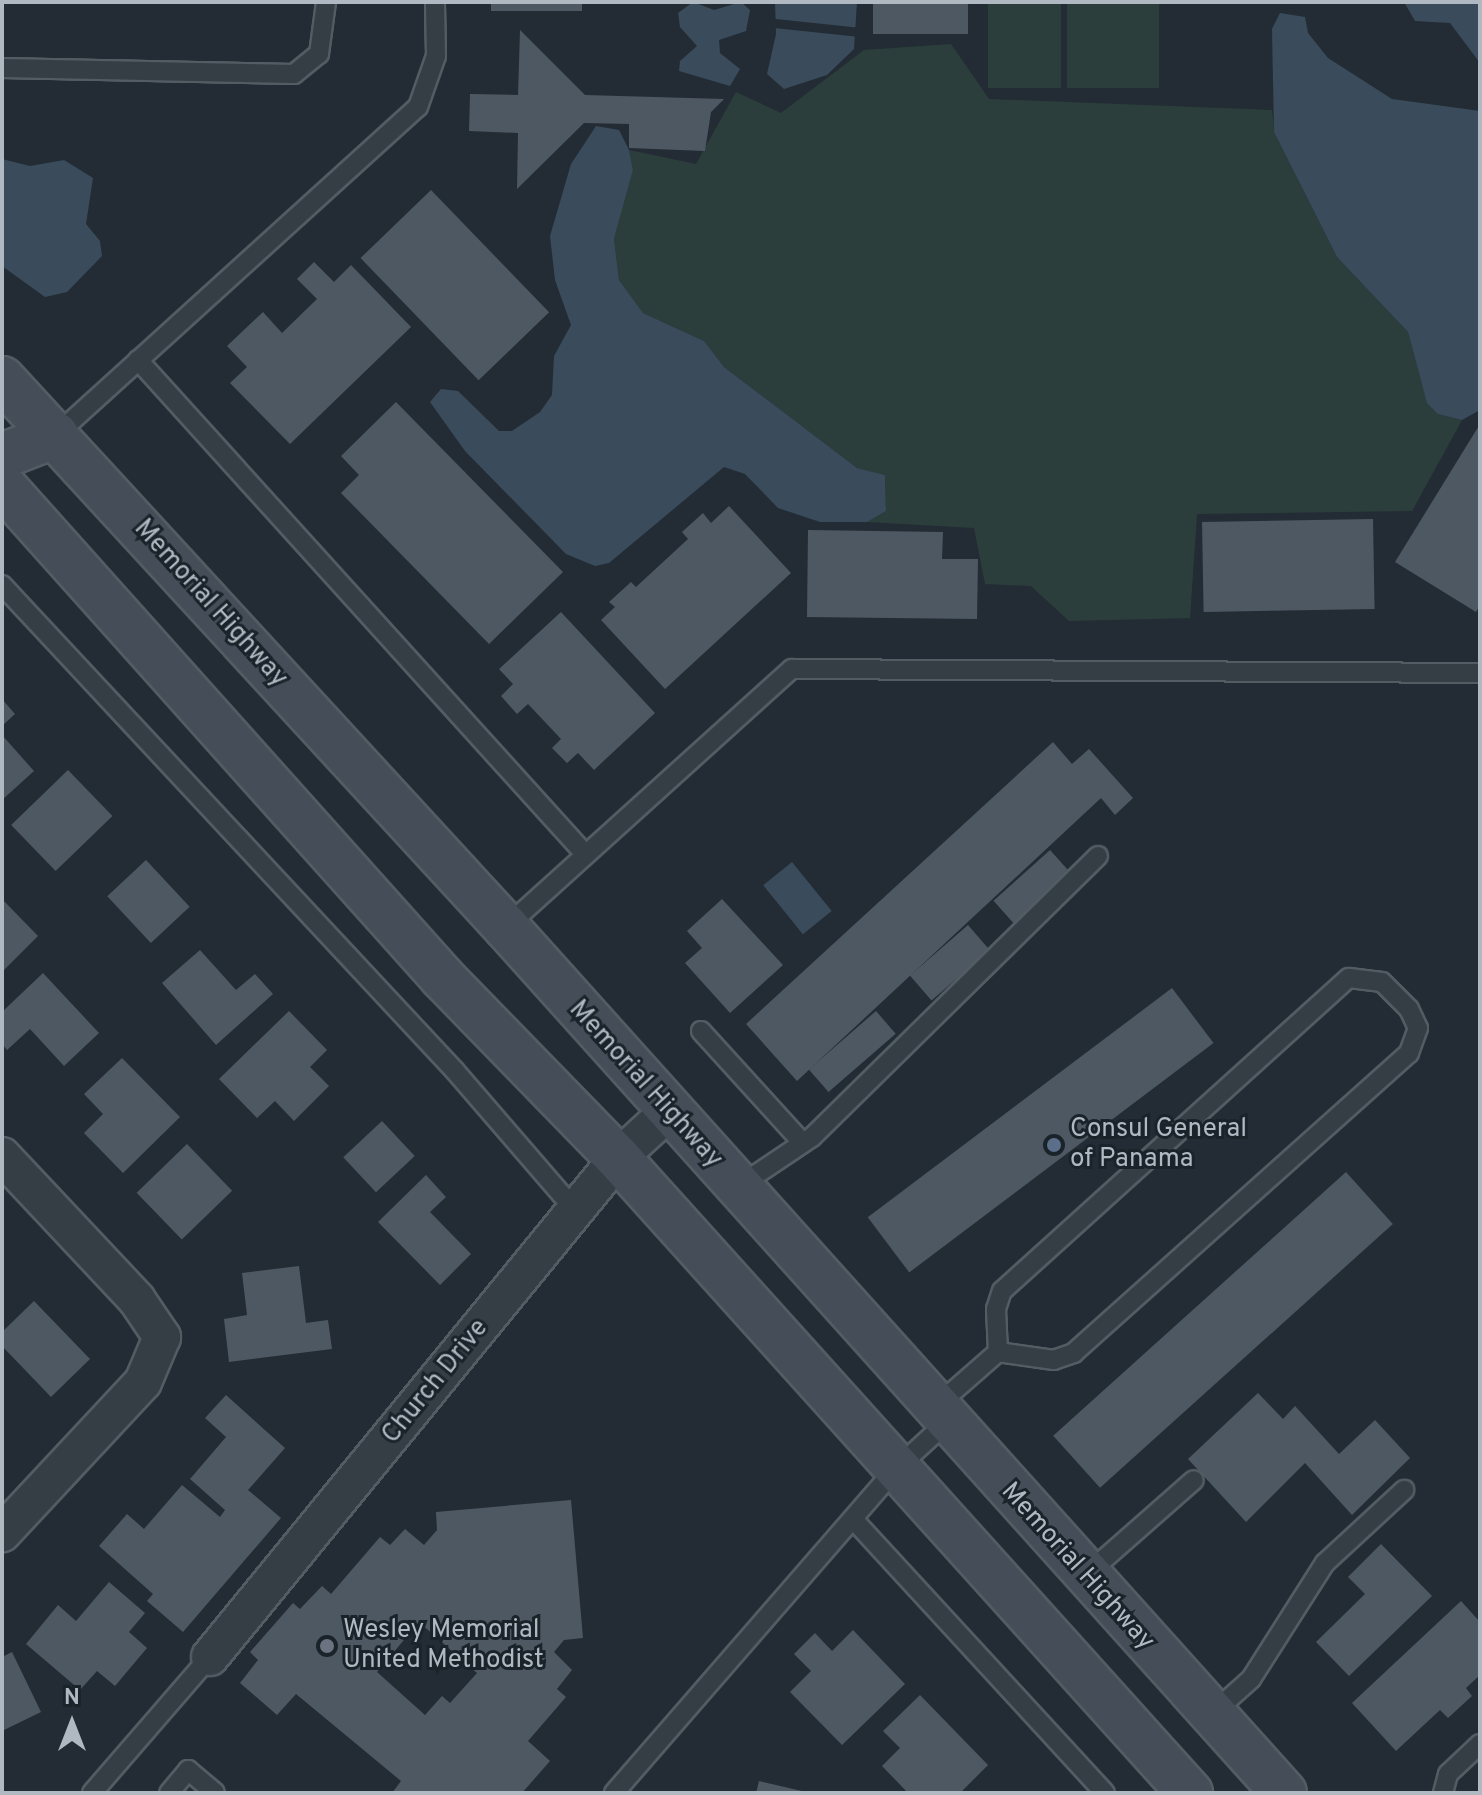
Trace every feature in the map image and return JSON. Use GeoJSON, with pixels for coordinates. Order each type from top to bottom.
{"type":"FeatureCollection","features":[{"type":"Feature","properties":{"kind":"main road","name":"Memorial Highway"},"geometry":{"type":"LineString","coordinates":[[2,379],[506,927],[736,1188],[1284,1793]]}},
{"type":"Feature","properties":{"kind":"main road"},"geometry":{"type":"LineString","coordinates":[[2,456],[56,435]]}},
{"type":"Feature","properties":{"kind":"main road"},"geometry":{"type":"LineString","coordinates":[[2,485],[442,977],[618,1158],[1190,1793]]}},
{"type":"Feature","properties":{"kind":"street","name":"Church Drive"},"geometry":{"type":"LineString","coordinates":[[210,1657],[618,1158],[668,1112]]}},
{"type":"Feature","properties":{"kind":"street"},"geometry":{"type":"LineString","coordinates":[[2,1156],[137,1300],[162,1337],[143,1382],[2,1533]]}},
{"type":"Feature","properties":{"kind":"lane"},"geometry":{"type":"LineString","coordinates":[[2,68],[294,74],[319,54],[326,2]]}},
{"type":"Feature","properties":{"kind":"lane"},"geometry":{"type":"LineString","coordinates":[[56,435],[418,107],[436,56],[435,2]]}},
{"type":"Feature","properties":{"kind":"lane"},"geometry":{"type":"LineString","coordinates":[[138,360],[585,854]]}},
{"type":"Feature","properties":{"kind":"lane"},"geometry":{"type":"LineString","coordinates":[[2,585],[444,1059],[576,1211]]}},
{"type":"Feature","properties":{"kind":"lane"},"geometry":{"type":"LineString","coordinates":[[506,927],[792,669],[1480,673]]}},
{"type":"Feature","properties":{"kind":"lane"},"geometry":{"type":"LineString","coordinates":[[736,1188],[803,1143],[1098,856]]}},
{"type":"Feature","properties":{"kind":"lane"},"geometry":{"type":"LineString","coordinates":[[614,1793],[998,1352],[996,1309],[1002,1291],[1341,981],[1358,976],[1382,982],[1409,1009],[1418,1028],[1409,1053],[1074,1353],[1054,1360],[998,1352]]}},
{"type":"Feature","properties":{"kind":"lane"},"geometry":{"type":"LineString","coordinates":[[701,1031],[803,1143]]}},
{"type":"Feature","properties":{"kind":"lane"},"geometry":{"type":"LineString","coordinates":[[1085,1576],[1194,1480]]}},
{"type":"Feature","properties":{"kind":"lane"},"geometry":{"type":"LineString","coordinates":[[1211,1715],[1251,1679],[1325,1563],[1404,1490]]}},
{"type":"Feature","properties":{"kind":"lane"},"geometry":{"type":"LineString","coordinates":[[853,1519],[1105,1793]]}},
{"type":"Feature","properties":{"kind":"lane"},"geometry":{"type":"LineString","coordinates":[[92,1793],[210,1657]]}},
{"type":"Feature","properties":{"kind":"lane"},"geometry":{"type":"LineString","coordinates":[[1443,1793],[1448,1774],[1480,1744]]}},
{"type":"Feature","properties":{"kind":"lane"},"geometry":{"type":"LineString","coordinates":[[169,1793],[188,1770],[215,1793]]}},
{"type":"Feature","properties":{"kind":"shaded area"},"geometry":{"type":"Polygon","coordinates":[[[988,2],[1061,2],[1061,88],[988,88],[988,2]]]}},
{"type":"Feature","properties":{"kind":"shaded area"},"geometry":{"type":"Polygon","coordinates":[[[1067,2],[1159,2],[1159,88],[1067,88],[1067,2]]]}},
{"type":"Feature","properties":{"kind":"shaded area"},"geometry":{"type":"Polygon","coordinates":[[[951,44],[989,99],[1272,110],[1274,132],[1337,257],[1408,332],[1422,384],[1438,414],[1462,420],[1412,511],[1197,514],[1190,618],[1069,621],[1031,586],[985,584],[974,528],[867,522],[886,511],[885,475],[857,468],[724,367],[704,341],[643,313],[619,280],[614,239],[633,170],[629,150],[696,164],[736,92],[781,113],[864,50],[951,44]]]}},
{"type":"Feature","properties":{"kind":"water"},"geometry":{"type":"Polygon","coordinates":[[[693,2],[714,10],[741,2],[750,10],[746,31],[719,40],[720,53],[740,69],[730,86],[679,71],[680,61],[697,46],[680,27],[678,13],[693,2]]]}},
{"type":"Feature","properties":{"kind":"water"},"geometry":{"type":"Polygon","coordinates":[[[775,2],[857,2],[854,49],[827,75],[784,89],[767,74],[776,34],[775,2]]]}},
{"type":"Feature","properties":{"kind":"water"},"geometry":{"type":"Polygon","coordinates":[[[1404,2],[1480,2],[1480,63],[1450,23],[1415,21],[1404,2]]]}},
{"type":"Feature","properties":{"kind":"water"},"geometry":{"type":"Polygon","coordinates":[[[1280,13],[1305,17],[1308,33],[1328,58],[1392,99],[1480,111],[1480,410],[1462,420],[1438,414],[1427,403],[1408,332],[1337,257],[1274,132],[1272,29],[1280,13]]]}},
{"type":"Feature","properties":{"kind":"water"},"geometry":{"type":"Polygon","coordinates":[[[596,126],[619,130],[629,150],[633,170],[614,239],[619,280],[643,313],[704,341],[724,367],[857,468],[885,475],[886,511],[867,522],[820,522],[778,508],[745,474],[724,467],[609,563],[595,566],[566,554],[465,451],[430,402],[441,389],[458,391],[499,431],[512,431],[540,412],[552,395],[554,356],[571,325],[555,280],[550,236],[571,164],[596,126]]]}},
{"type":"Feature","properties":{"kind":"water"},"geometry":{"type":"Polygon","coordinates":[[[2,159],[30,166],[64,160],[93,178],[86,224],[100,241],[102,256],[67,292],[45,297],[2,266],[2,159]]]}},
{"type":"Feature","properties":{"kind":"water"},"geometry":{"type":"Polygon","coordinates":[[[792,862],[832,911],[803,934],[763,885],[792,862]]]}},
{"type":"Feature","properties":{"kind":"pier"},"geometry":{"type":"Polygon","coordinates":[[[754,17],[861,28],[860,37],[753,26],[754,17]]]}},
{"type":"Feature","properties":{"kind":"building"},"geometry":{"type":"Polygon","coordinates":[[[491,2],[582,2],[582,11],[491,11],[491,2]]]}},
{"type":"Feature","properties":{"kind":"building"},"geometry":{"type":"Polygon","coordinates":[[[873,2],[968,2],[968,34],[873,34],[873,2]]]}},
{"type":"Feature","properties":{"kind":"building"},"geometry":{"type":"Polygon","coordinates":[[[520,30],[585,95],[724,99],[711,112],[705,151],[629,148],[629,124],[584,123],[517,189],[518,133],[469,131],[470,94],[518,95],[520,30]]]}},
{"type":"Feature","properties":{"kind":"building"},"geometry":{"type":"Polygon","coordinates":[[[431,190],[549,312],[479,380],[361,258],[431,190]]]}},
{"type":"Feature","properties":{"kind":"building"},"geometry":{"type":"Polygon","coordinates":[[[314,262],[334,282],[351,265],[411,327],[290,444],[230,383],[247,367],[227,346],[263,312],[282,333],[317,299],[297,279],[314,262]]]}},
{"type":"Feature","properties":{"kind":"building"},"geometry":{"type":"Polygon","coordinates":[[[396,402],[563,572],[489,644],[341,493],[359,475],[341,456],[396,402]]]}},
{"type":"Feature","properties":{"kind":"building"},"geometry":{"type":"Polygon","coordinates":[[[1480,424],[1480,605],[1476,612],[1395,562],[1480,424]]]}},
{"type":"Feature","properties":{"kind":"building"},"geometry":{"type":"Polygon","coordinates":[[[729,506],[791,573],[665,689],[601,620],[615,607],[609,602],[631,582],[636,587],[688,539],[682,532],[703,513],[711,523],[729,506]]]}},
{"type":"Feature","properties":{"kind":"building"},"geometry":{"type":"Polygon","coordinates":[[[1373,519],[1375,609],[1204,612],[1202,522],[1373,519]]]}},
{"type":"Feature","properties":{"kind":"building"},"geometry":{"type":"Polygon","coordinates":[[[808,530],[943,532],[942,559],[978,559],[977,619],[807,617],[808,530]]]}},
{"type":"Feature","properties":{"kind":"building"},"geometry":{"type":"Polygon","coordinates":[[[561,612],[655,713],[594,770],[578,753],[567,763],[552,748],[561,739],[528,704],[517,714],[501,696],[513,684],[499,669],[561,612]]]}},
{"type":"Feature","properties":{"kind":"building"},"geometry":{"type":"Polygon","coordinates":[[[2,699],[15,714],[2,726],[2,699]]]}},
{"type":"Feature","properties":{"kind":"building"},"geometry":{"type":"Polygon","coordinates":[[[2,735],[34,771],[2,800],[2,735]]]}},
{"type":"Feature","properties":{"kind":"building"},"geometry":{"type":"Polygon","coordinates":[[[1053,742],[1072,764],[1089,749],[1133,798],[1115,815],[1101,798],[797,1081],[746,1024],[1053,742]]]}},
{"type":"Feature","properties":{"kind":"building"},"geometry":{"type":"Polygon","coordinates":[[[68,770],[112,816],[56,871],[11,825],[68,770]]]}},
{"type":"Feature","properties":{"kind":"building"},"geometry":{"type":"Polygon","coordinates":[[[1050,850],[1071,873],[1014,924],[994,901],[1050,850]]]}},
{"type":"Feature","properties":{"kind":"building"},"geometry":{"type":"Polygon","coordinates":[[[146,860],[190,907],[151,943],[107,896],[146,860]]]}},
{"type":"Feature","properties":{"kind":"building"},"geometry":{"type":"Polygon","coordinates":[[[2,899],[38,936],[2,972],[2,899]]]}},
{"type":"Feature","properties":{"kind":"building"},"geometry":{"type":"Polygon","coordinates":[[[722,899],[783,965],[730,1013],[685,963],[702,948],[687,931],[722,899]]]}},
{"type":"Feature","properties":{"kind":"building"},"geometry":{"type":"Polygon","coordinates":[[[968,925],[990,950],[932,1000],[910,976],[968,925]]]}},
{"type":"Feature","properties":{"kind":"building"},"geometry":{"type":"Polygon","coordinates":[[[200,950],[236,990],[255,974],[273,994],[216,1045],[162,983],[200,950]]]}},
{"type":"Feature","properties":{"kind":"building"},"geometry":{"type":"Polygon","coordinates":[[[43,973],[99,1033],[64,1066],[30,1029],[7,1050],[2,1044],[2,1012],[43,973]]]}},
{"type":"Feature","properties":{"kind":"building","name":"Consul General of Panama"},"geometry":{"type":"Polygon","coordinates":[[[1172,988],[1214,1043],[909,1272],[868,1217],[1172,988]]]}},
{"type":"Feature","properties":{"kind":"building"},"geometry":{"type":"Polygon","coordinates":[[[289,1011],[327,1050],[310,1067],[329,1086],[294,1121],[275,1101],[257,1118],[219,1079],[289,1011]]]}},
{"type":"Feature","properties":{"kind":"building"},"geometry":{"type":"Polygon","coordinates":[[[876,1011],[896,1034],[829,1092],[809,1069],[876,1011]]]}},
{"type":"Feature","properties":{"kind":"building"},"geometry":{"type":"Polygon","coordinates":[[[122,1058],[180,1117],[123,1173],[84,1133],[103,1114],[84,1094],[122,1058]]]}},
{"type":"Feature","properties":{"kind":"building"},"geometry":{"type":"Polygon","coordinates":[[[382,1121],[415,1156],[376,1192],[343,1157],[382,1121]]]}},
{"type":"Feature","properties":{"kind":"building"},"geometry":{"type":"Polygon","coordinates":[[[187,1144],[232,1191],[182,1239],[137,1193],[187,1144]]]}},
{"type":"Feature","properties":{"kind":"building"},"geometry":{"type":"Polygon","coordinates":[[[1346,1172],[1393,1224],[1100,1488],[1053,1436],[1346,1172]]]}},
{"type":"Feature","properties":{"kind":"building"},"geometry":{"type":"Polygon","coordinates":[[[426,1175],[446,1197],[430,1212],[471,1254],[440,1285],[378,1222],[426,1175]]]}},
{"type":"Feature","properties":{"kind":"building"},"geometry":{"type":"Polygon","coordinates":[[[299,1266],[306,1323],[328,1320],[332,1349],[229,1362],[224,1319],[247,1315],[242,1273],[299,1266]]]}},
{"type":"Feature","properties":{"kind":"building"},"geometry":{"type":"Polygon","coordinates":[[[34,1301],[90,1359],[51,1397],[2,1346],[2,1332],[34,1301]]]}},
{"type":"Feature","properties":{"kind":"building"},"geometry":{"type":"Polygon","coordinates":[[[1258,1393],[1283,1419],[1295,1406],[1339,1454],[1375,1420],[1410,1458],[1352,1515],[1305,1463],[1246,1522],[1188,1459],[1258,1393]]]}},
{"type":"Feature","properties":{"kind":"building"},"geometry":{"type":"Polygon","coordinates":[[[226,1395],[285,1448],[248,1490],[281,1518],[183,1632],[147,1601],[153,1594],[99,1546],[127,1514],[144,1529],[182,1485],[220,1517],[225,1510],[190,1479],[226,1437],[205,1418],[226,1395]]]}},
{"type":"Feature","properties":{"kind":"building","name":"Wesley Memorial United Methodist"},"geometry":{"type":"Polygon","coordinates":[[[571,1500],[583,1638],[564,1640],[554,1652],[572,1670],[557,1689],[566,1697],[528,1741],[550,1761],[522,1793],[392,1793],[401,1781],[296,1694],[277,1715],[240,1683],[258,1660],[250,1652],[293,1603],[300,1609],[322,1586],[331,1594],[380,1537],[390,1545],[405,1529],[424,1545],[437,1530],[436,1512],[571,1500]],[[419,1622],[377,1672],[425,1715],[442,1696],[450,1703],[477,1673],[419,1622]]]}},
{"type":"Feature","properties":{"kind":"building"},"geometry":{"type":"Polygon","coordinates":[[[1381,1544],[1432,1596],[1349,1676],[1316,1642],[1365,1594],[1348,1577],[1381,1544]]]}},
{"type":"Feature","properties":{"kind":"building"},"geometry":{"type":"Polygon","coordinates":[[[109,1582],[145,1613],[129,1632],[147,1648],[115,1686],[97,1671],[80,1690],[26,1644],[58,1605],[76,1621],[109,1582]]]}},
{"type":"Feature","properties":{"kind":"building"},"geometry":{"type":"Polygon","coordinates":[[[1461,1601],[1480,1622],[1480,1675],[1466,1688],[1472,1696],[1448,1718],[1440,1710],[1396,1751],[1352,1703],[1461,1601]]]}},
{"type":"Feature","properties":{"kind":"building"},"geometry":{"type":"Polygon","coordinates":[[[853,1630],[905,1684],[842,1745],[790,1692],[811,1671],[794,1654],[815,1633],[832,1651],[853,1630]]]}},
{"type":"Feature","properties":{"kind":"building"},"geometry":{"type":"Polygon","coordinates":[[[12,1652],[41,1712],[2,1731],[2,1657],[12,1652]]]}},
{"type":"Feature","properties":{"kind":"building"},"geometry":{"type":"Polygon","coordinates":[[[920,1695],[988,1765],[960,1793],[908,1793],[882,1766],[900,1748],[883,1731],[920,1695]]]}},
{"type":"Feature","properties":{"kind":"building"},"geometry":{"type":"Polygon","coordinates":[[[759,1781],[806,1792],[806,1793],[756,1793],[759,1781]]]}},
{"type":"Feature","properties":{"kind":"place","name":"Consul General of Panama"},"geometry":{"type":"Point","coordinates":[1054,1145]}},
{"type":"Feature","properties":{"kind":"place","name":"Wesley Memorial United Methodist"},"geometry":{"type":"Point","coordinates":[327,1646]}}]}
